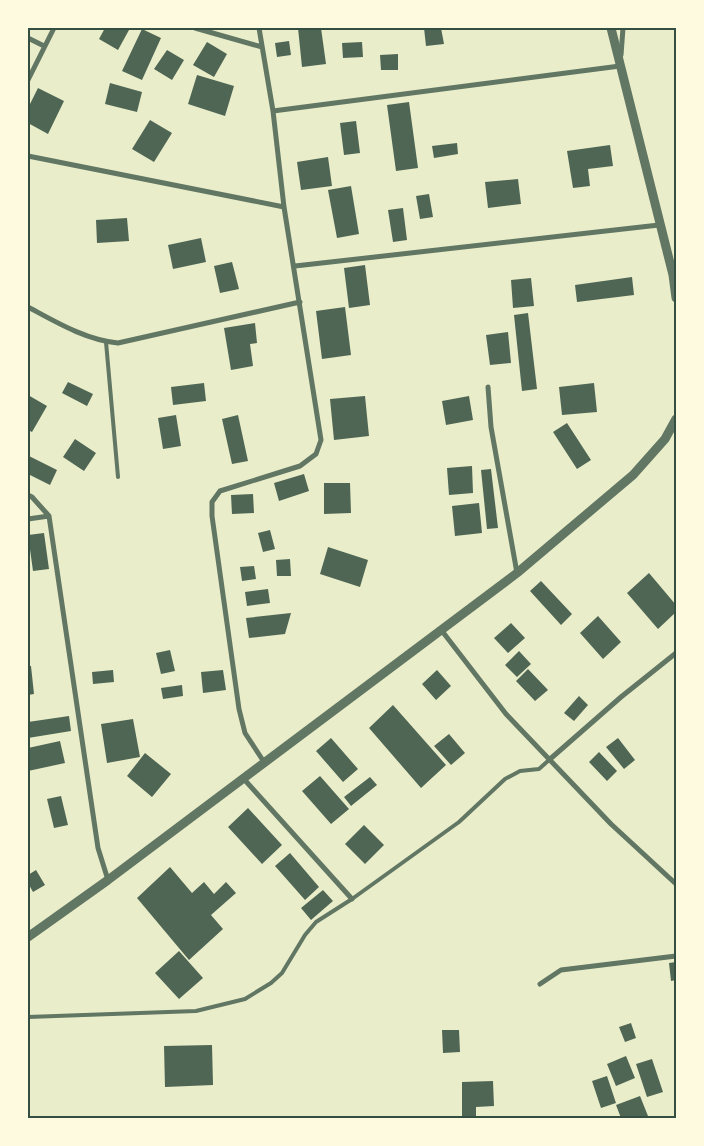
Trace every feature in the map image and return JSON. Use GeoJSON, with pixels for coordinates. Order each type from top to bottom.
{"type":"FeatureCollection","features":[{"type":"Feature","properties":{"kind":"street"},"geometry":{"type":"LineString","coordinates":[[28,80],[54,28]]}},
{"type":"Feature","properties":{"kind":"street"},"geometry":{"type":"LineString","coordinates":[[196,28],[262,47]]}},
{"type":"Feature","properties":{"kind":"street"},"geometry":{"type":"LineString","coordinates":[[259,28],[273,111],[284,207],[295,266],[321,440],[316,454],[300,466],[220,491],[212,502],[212,516],[239,709],[245,733],[264,762]]}},
{"type":"Feature","properties":{"kind":"street"},"geometry":{"type":"LineString","coordinates":[[611,28],[676,298]]}},
{"type":"Feature","properties":{"kind":"street"},"geometry":{"type":"LineString","coordinates":[[620,66],[623,28]]}},
{"type":"Feature","properties":{"kind":"street"},"geometry":{"type":"LineString","coordinates":[[28,38],[44,46]]}},
{"type":"Feature","properties":{"kind":"street"},"geometry":{"type":"LineString","coordinates":[[273,111],[620,66]]}},
{"type":"Feature","properties":{"kind":"street"},"geometry":{"type":"LineString","coordinates":[[28,156],[284,207]]}},
{"type":"Feature","properties":{"kind":"street"},"geometry":{"type":"LineString","coordinates":[[295,266],[659,225]]}},
{"type":"Feature","properties":{"kind":"street"},"geometry":{"type":"LineString","coordinates":[[28,307],[67,327],[106,342],[118,343],[300,302]]}},
{"type":"Feature","properties":{"kind":"street"},"geometry":{"type":"LineString","coordinates":[[488,387],[490,427],[517,573]]}},
{"type":"Feature","properties":{"kind":"street"},"geometry":{"type":"LineString","coordinates":[[28,937],[108,880],[517,573],[633,475],[665,439],[676,419]]}},
{"type":"Feature","properties":{"kind":"street"},"geometry":{"type":"LineString","coordinates":[[28,495],[32,497],[48,516],[98,848],[108,880]]}},
{"type":"Feature","properties":{"kind":"street"},"geometry":{"type":"LineString","coordinates":[[28,519],[48,516]]}},
{"type":"Feature","properties":{"kind":"street"},"geometry":{"type":"LineString","coordinates":[[442,631],[506,714],[611,824],[676,884]]}},
{"type":"Feature","properties":{"kind":"street"},"geometry":{"type":"LineString","coordinates":[[550,760],[621,697],[676,653]]}},
{"type":"Feature","properties":{"kind":"street"},"geometry":{"type":"LineString","coordinates":[[243,778],[352,898]]}},
{"type":"Feature","properties":{"kind":"street"},"geometry":{"type":"LineString","coordinates":[[671,880],[676,874]]}},
{"type":"Feature","properties":{"kind":"street"},"geometry":{"type":"LineString","coordinates":[[540,984],[561,970],[676,956]]}},
{"type":"Feature","properties":{"kind":"lane"},"geometry":{"type":"LineString","coordinates":[[106,342],[118,477]]}},
{"type":"Feature","properties":{"kind":"lane"},"geometry":{"type":"LineString","coordinates":[[28,1017],[196,1011],[245,999],[271,983],[282,973],[305,935],[316,922],[459,822],[505,779],[520,771],[539,769],[550,760]]}},
{"type":"Feature","properties":{"kind":"building"},"geometry":{"type":"Polygon","coordinates":[[[105,28],[125,28],[129,30],[118,50],[99,39],[105,28]]]}},
{"type":"Feature","properties":{"kind":"building"},"geometry":{"type":"Polygon","coordinates":[[[298,28],[321,28],[326,64],[302,67],[298,28]]]}},
{"type":"Feature","properties":{"kind":"building"},"geometry":{"type":"Polygon","coordinates":[[[424,28],[441,28],[444,44],[426,46],[424,28]]]}},
{"type":"Feature","properties":{"kind":"building"},"geometry":{"type":"Polygon","coordinates":[[[142,29],[161,38],[142,80],[122,71],[142,29]]]}},
{"type":"Feature","properties":{"kind":"building"},"geometry":{"type":"Polygon","coordinates":[[[289,41],[291,55],[277,57],[275,43],[289,41]]]}},
{"type":"Feature","properties":{"kind":"building"},"geometry":{"type":"Polygon","coordinates":[[[207,42],[227,54],[214,77],[193,65],[207,42]]]}},
{"type":"Feature","properties":{"kind":"building"},"geometry":{"type":"Polygon","coordinates":[[[362,42],[363,57],[343,58],[342,43],[362,42]]]}},
{"type":"Feature","properties":{"kind":"building"},"geometry":{"type":"Polygon","coordinates":[[[167,50],[184,60],[172,80],[154,69],[167,50]]]}},
{"type":"Feature","properties":{"kind":"building"},"geometry":{"type":"Polygon","coordinates":[[[398,54],[398,70],[381,70],[380,55],[398,54]]]}},
{"type":"Feature","properties":{"kind":"building"},"geometry":{"type":"Polygon","coordinates":[[[197,75],[234,86],[225,116],[188,104],[197,75]]]}},
{"type":"Feature","properties":{"kind":"building"},"geometry":{"type":"Polygon","coordinates":[[[110,83],[142,92],[137,112],[105,104],[110,83]]]}},
{"type":"Feature","properties":{"kind":"building"},"geometry":{"type":"Polygon","coordinates":[[[38,88],[64,101],[48,134],[28,123],[28,108],[38,88]]]}},
{"type":"Feature","properties":{"kind":"building"},"geometry":{"type":"Polygon","coordinates":[[[409,102],[418,168],[396,171],[387,105],[409,102]]]}},
{"type":"Feature","properties":{"kind":"building"},"geometry":{"type":"Polygon","coordinates":[[[150,120],[172,133],[154,162],[132,149],[150,120]]]}},
{"type":"Feature","properties":{"kind":"building"},"geometry":{"type":"Polygon","coordinates":[[[356,121],[360,153],[344,155],[340,123],[356,121]]]}},
{"type":"Feature","properties":{"kind":"building"},"geometry":{"type":"Polygon","coordinates":[[[457,143],[458,154],[434,158],[432,146],[457,143]]]}},
{"type":"Feature","properties":{"kind":"building"},"geometry":{"type":"Polygon","coordinates":[[[610,145],[613,166],[588,169],[590,186],[573,188],[567,151],[610,145]]]}},
{"type":"Feature","properties":{"kind":"building"},"geometry":{"type":"Polygon","coordinates":[[[328,157],[332,186],[301,190],[297,162],[328,157]]]}},
{"type":"Feature","properties":{"kind":"building"},"geometry":{"type":"Polygon","coordinates":[[[518,179],[521,204],[488,208],[485,182],[518,179]]]}},
{"type":"Feature","properties":{"kind":"building"},"geometry":{"type":"Polygon","coordinates":[[[351,186],[359,234],[337,238],[328,190],[351,186]]]}},
{"type":"Feature","properties":{"kind":"building"},"geometry":{"type":"Polygon","coordinates":[[[429,194],[433,217],[420,219],[416,196],[429,194]]]}},
{"type":"Feature","properties":{"kind":"building"},"geometry":{"type":"Polygon","coordinates":[[[403,208],[407,240],[393,242],[388,210],[403,208]]]}},
{"type":"Feature","properties":{"kind":"building"},"geometry":{"type":"Polygon","coordinates":[[[127,218],[129,241],[97,243],[96,220],[127,218]]]}},
{"type":"Feature","properties":{"kind":"building"},"geometry":{"type":"Polygon","coordinates":[[[201,238],[206,262],[173,269],[168,245],[201,238]]]}},
{"type":"Feature","properties":{"kind":"building"},"geometry":{"type":"Polygon","coordinates":[[[232,262],[239,289],[220,293],[214,266],[232,262]]]}},
{"type":"Feature","properties":{"kind":"building"},"geometry":{"type":"Polygon","coordinates":[[[365,265],[370,305],[349,308],[344,268],[365,265]]]}},
{"type":"Feature","properties":{"kind":"building"},"geometry":{"type":"Polygon","coordinates":[[[632,277],[634,295],[577,302],[575,285],[632,277]]]}},
{"type":"Feature","properties":{"kind":"building"},"geometry":{"type":"Polygon","coordinates":[[[531,278],[534,306],[513,308],[511,280],[531,278]]]}},
{"type":"Feature","properties":{"kind":"building"},"geometry":{"type":"Polygon","coordinates":[[[345,307],[351,355],[322,359],[316,311],[345,307]]]}},
{"type":"Feature","properties":{"kind":"building"},"geometry":{"type":"Polygon","coordinates":[[[528,313],[537,389],[522,391],[514,315],[528,313]]]}},
{"type":"Feature","properties":{"kind":"building"},"geometry":{"type":"Polygon","coordinates":[[[255,323],[257,343],[250,344],[253,366],[231,370],[224,328],[255,323]]]}},
{"type":"Feature","properties":{"kind":"building"},"geometry":{"type":"Polygon","coordinates":[[[508,332],[511,363],[490,365],[486,335],[508,332]]]}},
{"type":"Feature","properties":{"kind":"building"},"geometry":{"type":"Polygon","coordinates":[[[68,382],[93,394],[87,406],[62,393],[68,382]]]}},
{"type":"Feature","properties":{"kind":"building"},"geometry":{"type":"Polygon","coordinates":[[[204,383],[206,401],[173,405],[171,387],[204,383]]]}},
{"type":"Feature","properties":{"kind":"building"},"geometry":{"type":"Polygon","coordinates":[[[594,383],[597,412],[562,415],[559,387],[594,383]]]}},
{"type":"Feature","properties":{"kind":"building"},"geometry":{"type":"Polygon","coordinates":[[[28,395],[47,406],[32,432],[28,430],[28,395]]]}},
{"type":"Feature","properties":{"kind":"building"},"geometry":{"type":"Polygon","coordinates":[[[365,396],[369,436],[334,440],[330,399],[365,396]]]}},
{"type":"Feature","properties":{"kind":"building"},"geometry":{"type":"Polygon","coordinates":[[[469,396],[473,420],[446,425],[442,401],[469,396]]]}},
{"type":"Feature","properties":{"kind":"building"},"geometry":{"type":"Polygon","coordinates":[[[176,415],[181,446],[163,449],[158,418],[176,415]]]}},
{"type":"Feature","properties":{"kind":"building"},"geometry":{"type":"Polygon","coordinates":[[[238,415],[248,461],[232,464],[222,419],[238,415]]]}},
{"type":"Feature","properties":{"kind":"building"},"geometry":{"type":"Polygon","coordinates":[[[567,423],[591,460],[577,469],[553,432],[567,423]]]}},
{"type":"Feature","properties":{"kind":"building"},"geometry":{"type":"Polygon","coordinates":[[[75,439],[96,453],[84,471],[63,457],[75,439]]]}},
{"type":"Feature","properties":{"kind":"building"},"geometry":{"type":"Polygon","coordinates":[[[29,456],[57,470],[50,485],[28,474],[29,456]]]}},
{"type":"Feature","properties":{"kind":"building"},"geometry":{"type":"Polygon","coordinates":[[[472,466],[473,493],[449,495],[447,468],[472,466]]]}},
{"type":"Feature","properties":{"kind":"building"},"geometry":{"type":"Polygon","coordinates":[[[491,469],[498,528],[487,529],[481,470],[491,469]]]}},
{"type":"Feature","properties":{"kind":"building"},"geometry":{"type":"Polygon","coordinates":[[[304,474],[309,491],[279,501],[274,483],[304,474]]]}},
{"type":"Feature","properties":{"kind":"building"},"geometry":{"type":"Polygon","coordinates":[[[324,483],[350,483],[351,513],[324,514],[324,483]]]}},
{"type":"Feature","properties":{"kind":"building"},"geometry":{"type":"Polygon","coordinates":[[[253,494],[254,513],[232,514],[231,495],[253,494]]]}},
{"type":"Feature","properties":{"kind":"building"},"geometry":{"type":"Polygon","coordinates":[[[479,503],[482,533],[455,536],[452,506],[479,503]]]}},
{"type":"Feature","properties":{"kind":"building"},"geometry":{"type":"Polygon","coordinates":[[[270,530],[275,549],[263,552],[258,533],[270,530]]]}},
{"type":"Feature","properties":{"kind":"building"},"geometry":{"type":"Polygon","coordinates":[[[44,533],[49,569],[33,571],[28,535],[44,533]]]}},
{"type":"Feature","properties":{"kind":"building"},"geometry":{"type":"Polygon","coordinates":[[[328,547],[368,560],[360,587],[320,574],[328,547]]]}},
{"type":"Feature","properties":{"kind":"building"},"geometry":{"type":"Polygon","coordinates":[[[290,559],[291,576],[277,576],[276,560],[290,559]]]}},
{"type":"Feature","properties":{"kind":"building"},"geometry":{"type":"Polygon","coordinates":[[[254,566],[256,579],[242,581],[240,567],[254,566]]]}},
{"type":"Feature","properties":{"kind":"building"},"geometry":{"type":"Polygon","coordinates":[[[649,573],[676,605],[676,612],[658,629],[627,593],[649,573]]]}},
{"type":"Feature","properties":{"kind":"building"},"geometry":{"type":"Polygon","coordinates":[[[541,581],[572,614],[561,625],[530,591],[541,581]]]}},
{"type":"Feature","properties":{"kind":"building"},"geometry":{"type":"Polygon","coordinates":[[[268,589],[270,603],[247,606],[245,592],[268,589]]]}},
{"type":"Feature","properties":{"kind":"building"},"geometry":{"type":"Polygon","coordinates":[[[291,613],[285,634],[249,638],[246,618],[291,613]]]}},
{"type":"Feature","properties":{"kind":"building"},"geometry":{"type":"Polygon","coordinates":[[[598,616],[621,642],[603,659],[580,633],[598,616]]]}},
{"type":"Feature","properties":{"kind":"building"},"geometry":{"type":"Polygon","coordinates":[[[511,623],[525,638],[508,653],[494,638],[511,623]]]}},
{"type":"Feature","properties":{"kind":"building"},"geometry":{"type":"Polygon","coordinates":[[[170,650],[175,671],[161,674],[156,653],[170,650]]]}},
{"type":"Feature","properties":{"kind":"building"},"geometry":{"type":"Polygon","coordinates":[[[519,651],[531,664],[517,677],[505,665],[519,651]]]}},
{"type":"Feature","properties":{"kind":"building"},"geometry":{"type":"Polygon","coordinates":[[[28,666],[31,666],[34,694],[28,695],[28,666]]]}},
{"type":"Feature","properties":{"kind":"building"},"geometry":{"type":"Polygon","coordinates":[[[528,669],[548,690],[535,701],[516,681],[528,669]]]}},
{"type":"Feature","properties":{"kind":"building"},"geometry":{"type":"Polygon","coordinates":[[[113,670],[114,682],[93,684],[92,672],[113,670]]]}},
{"type":"Feature","properties":{"kind":"building"},"geometry":{"type":"Polygon","coordinates":[[[223,670],[226,690],[203,693],[201,672],[223,670]]]}},
{"type":"Feature","properties":{"kind":"building"},"geometry":{"type":"Polygon","coordinates":[[[437,670],[451,686],[436,700],[422,684],[437,670]]]}},
{"type":"Feature","properties":{"kind":"building"},"geometry":{"type":"Polygon","coordinates":[[[182,685],[183,696],[163,699],[161,688],[182,685]]]}},
{"type":"Feature","properties":{"kind":"building"},"geometry":{"type":"Polygon","coordinates":[[[579,696],[588,705],[574,721],[564,713],[579,696]]]}},
{"type":"Feature","properties":{"kind":"building"},"geometry":{"type":"Polygon","coordinates":[[[393,705],[446,765],[421,788],[369,728],[393,705]]]}},
{"type":"Feature","properties":{"kind":"building"},"geometry":{"type":"Polygon","coordinates":[[[69,716],[71,731],[28,738],[28,722],[69,716]]]}},
{"type":"Feature","properties":{"kind":"building"},"geometry":{"type":"Polygon","coordinates":[[[133,719],[140,757],[107,763],[101,724],[133,719]]]}},
{"type":"Feature","properties":{"kind":"building"},"geometry":{"type":"Polygon","coordinates":[[[449,734],[465,753],[451,765],[434,746],[449,734]]]}},
{"type":"Feature","properties":{"kind":"building"},"geometry":{"type":"Polygon","coordinates":[[[331,738],[358,769],[343,782],[316,751],[331,738]]]}},
{"type":"Feature","properties":{"kind":"building"},"geometry":{"type":"Polygon","coordinates":[[[618,738],[635,760],[624,769],[606,747],[618,738]]]}},
{"type":"Feature","properties":{"kind":"building"},"geometry":{"type":"Polygon","coordinates":[[[60,741],[65,763],[28,771],[28,748],[60,741]]]}},
{"type":"Feature","properties":{"kind":"building"},"geometry":{"type":"Polygon","coordinates":[[[599,752],[617,771],[607,781],[589,762],[599,752]]]}},
{"type":"Feature","properties":{"kind":"building"},"geometry":{"type":"Polygon","coordinates":[[[145,753],[171,774],[152,797],[127,776],[145,753]]]}},
{"type":"Feature","properties":{"kind":"building"},"geometry":{"type":"Polygon","coordinates":[[[320,776],[349,809],[331,824],[302,791],[320,776]]]}},
{"type":"Feature","properties":{"kind":"building"},"geometry":{"type":"Polygon","coordinates":[[[370,777],[377,785],[351,806],[344,797],[370,777]]]}},
{"type":"Feature","properties":{"kind":"building"},"geometry":{"type":"Polygon","coordinates":[[[61,796],[68,825],[54,828],[47,799],[61,796]]]}},
{"type":"Feature","properties":{"kind":"building"},"geometry":{"type":"Polygon","coordinates":[[[248,808],[282,845],[262,864],[228,827],[248,808]]]}},
{"type":"Feature","properties":{"kind":"building"},"geometry":{"type":"Polygon","coordinates":[[[364,825],[384,845],[365,864],[345,844],[364,825]]]}},
{"type":"Feature","properties":{"kind":"building"},"geometry":{"type":"Polygon","coordinates":[[[290,853],[319,887],[305,900],[275,866],[290,853]]]}},
{"type":"Feature","properties":{"kind":"building"},"geometry":{"type":"Polygon","coordinates":[[[170,867],[192,893],[204,882],[214,894],[226,882],[236,893],[211,915],[223,929],[189,960],[137,898],[170,867]]]}},
{"type":"Feature","properties":{"kind":"building"},"geometry":{"type":"Polygon","coordinates":[[[36,870],[45,885],[33,892],[28,883],[28,875],[36,870]]]}},
{"type":"Feature","properties":{"kind":"building"},"geometry":{"type":"Polygon","coordinates":[[[323,890],[333,901],[311,920],[301,908],[323,890]]]}},
{"type":"Feature","properties":{"kind":"building"},"geometry":{"type":"Polygon","coordinates":[[[179,951],[203,978],[179,999],[155,973],[179,951]]]}},
{"type":"Feature","properties":{"kind":"building"},"geometry":{"type":"Polygon","coordinates":[[[676,962],[676,980],[671,981],[669,963],[676,962]]]}},
{"type":"Feature","properties":{"kind":"building"},"geometry":{"type":"Polygon","coordinates":[[[631,1023],[636,1038],[625,1042],[619,1027],[631,1023]]]}},
{"type":"Feature","properties":{"kind":"building"},"geometry":{"type":"Polygon","coordinates":[[[442,1030],[459,1030],[460,1052],[443,1053],[442,1030]]]}},
{"type":"Feature","properties":{"kind":"building"},"geometry":{"type":"Polygon","coordinates":[[[212,1045],[213,1085],[165,1087],[164,1046],[212,1045]]]}},
{"type":"Feature","properties":{"kind":"building"},"geometry":{"type":"Polygon","coordinates":[[[626,1056],[635,1078],[616,1086],[607,1064],[626,1056]]]}},
{"type":"Feature","properties":{"kind":"building"},"geometry":{"type":"Polygon","coordinates":[[[652,1059],[663,1092],[647,1097],[636,1064],[652,1059]]]}},
{"type":"Feature","properties":{"kind":"building"},"geometry":{"type":"Polygon","coordinates":[[[607,1076],[616,1103],[601,1108],[592,1081],[607,1076]]]}},
{"type":"Feature","properties":{"kind":"building"},"geometry":{"type":"Polygon","coordinates":[[[493,1081],[494,1106],[476,1107],[476,1118],[462,1118],[462,1082],[493,1081]]]}},
{"type":"Feature","properties":{"kind":"building"},"geometry":{"type":"Polygon","coordinates":[[[640,1096],[648,1116],[621,1118],[616,1105],[640,1096]]]}}]}
